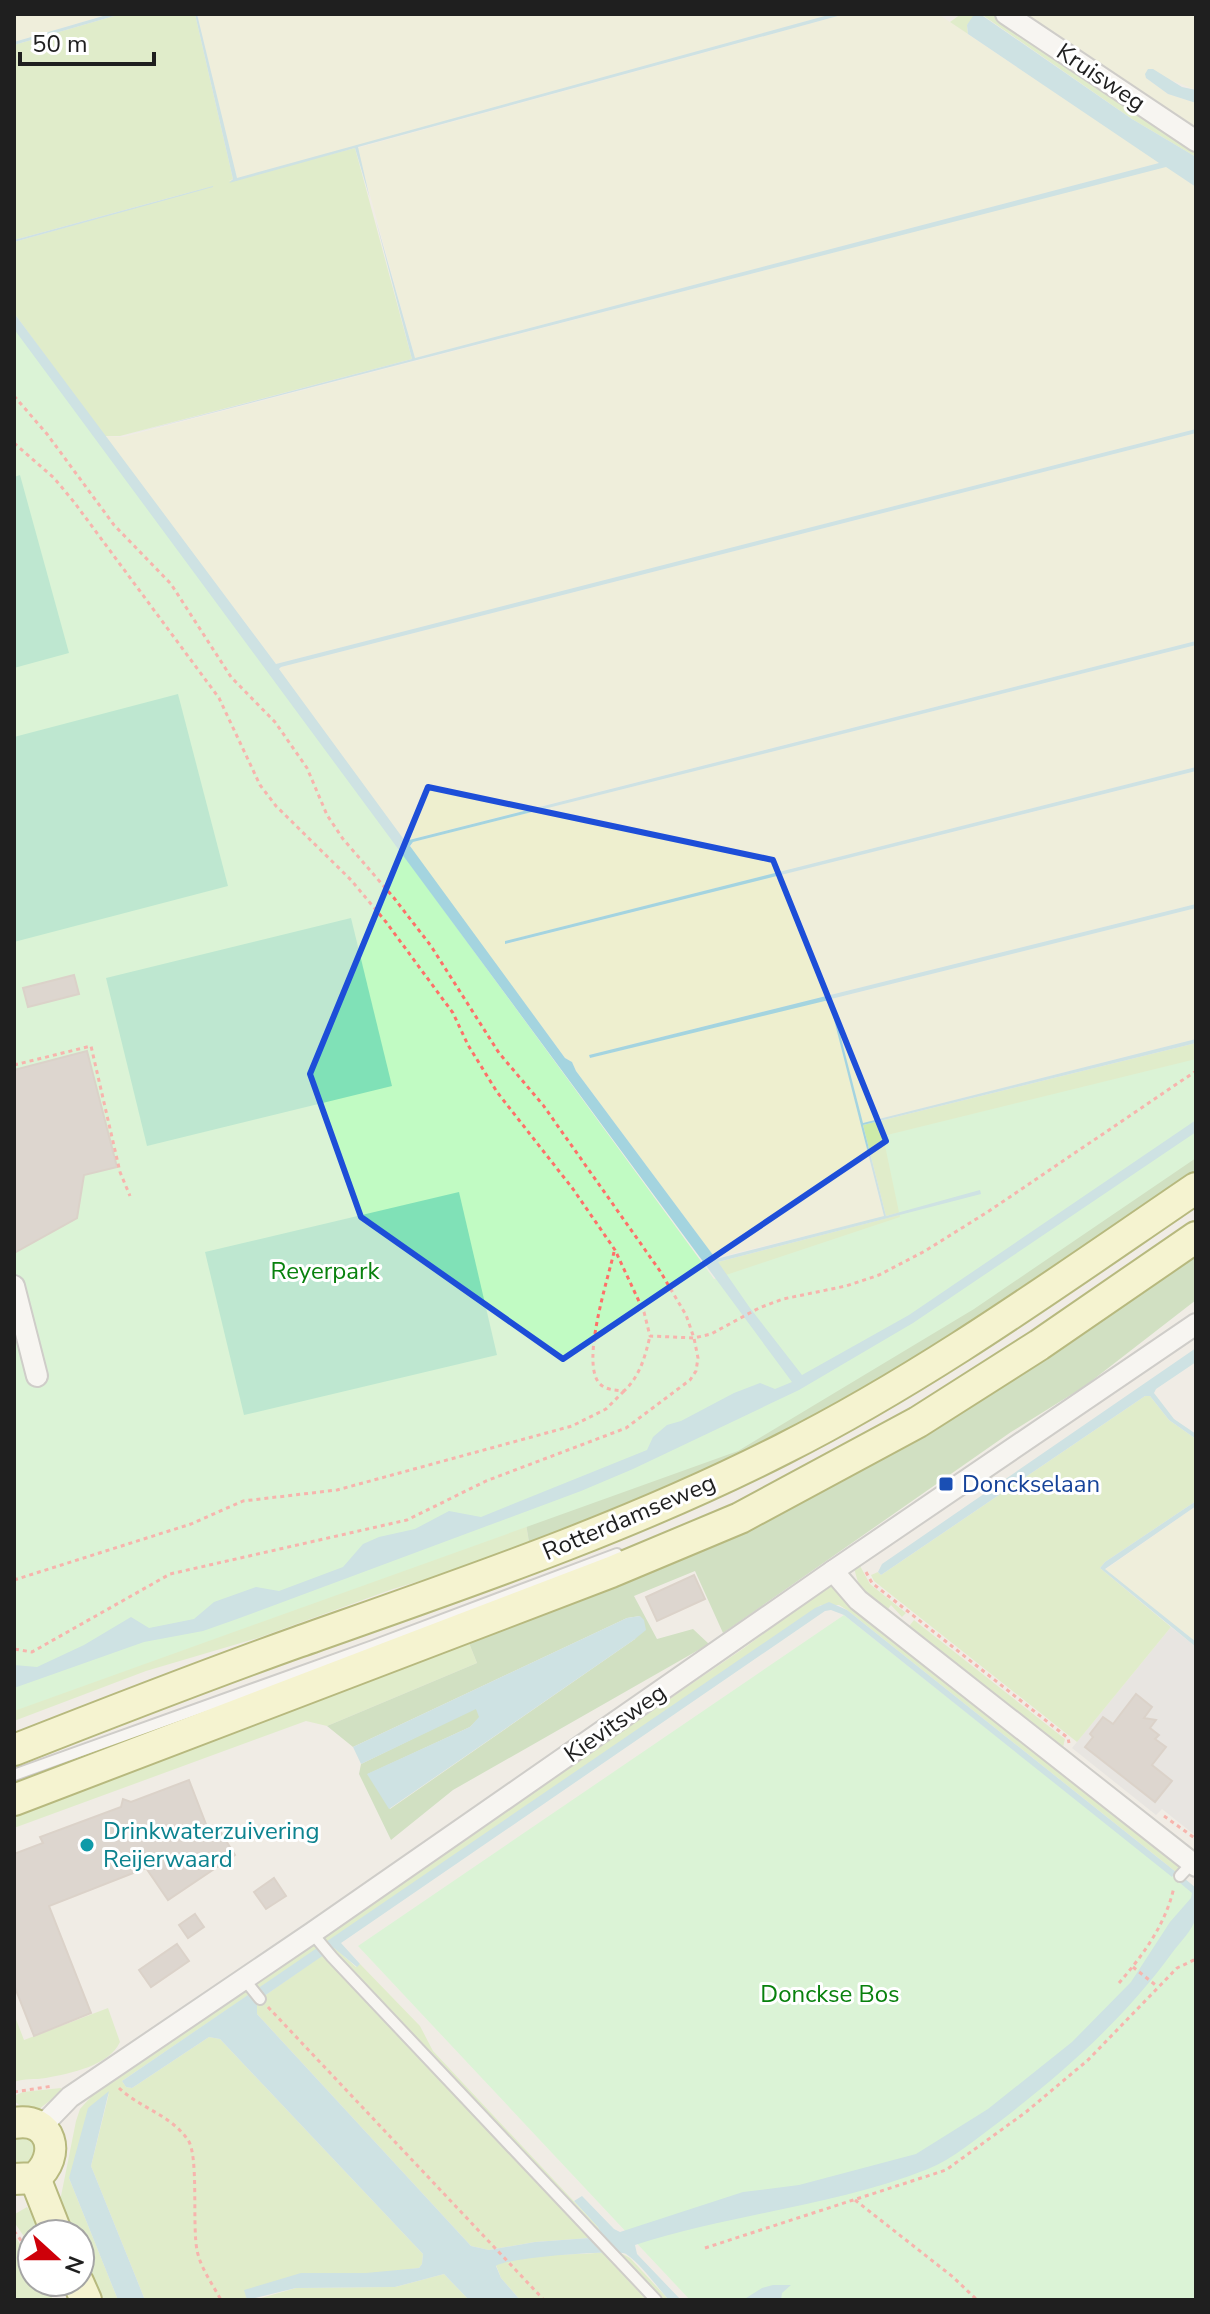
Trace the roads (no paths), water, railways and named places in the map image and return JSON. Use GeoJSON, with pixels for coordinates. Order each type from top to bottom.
{"type":"FeatureCollection","features":[{"type":"Feature","properties":{"kind":"main road","name":"Rotterdamseweg"},"geometry":{"type":"LineString","coordinates":[[14,1750],[213,1672],[587,1537],[782,1450],[874,1401],[1048,1289],[1196,1188]]}},
{"type":"Feature","properties":{"kind":"main road","name":"Rotterdamseweg"},"geometry":{"type":"LineString","coordinates":[[14,1800],[248,1708],[611,1572],[740,1518],[918,1422],[1039,1345],[1196,1237]]}},
{"type":"Feature","properties":{"kind":"main road"},"geometry":{"type":"LineString","coordinates":[[21,2122],[50,2144],[51,2156],[45,2168],[24,2179],[47,2218]]}},
{"type":"Feature","properties":{"kind":"street","name":"Kruisweg"},"geometry":{"type":"LineString","coordinates":[[1006,14],[1196,141]]}},
{"type":"Feature","properties":{"kind":"street"},"geometry":{"type":"LineString","coordinates":[[14,1286],[37,1376]]}},
{"type":"Feature","properties":{"kind":"street","name":"Kievitsweg"},"geometry":{"type":"LineString","coordinates":[[21,2122],[255,1992],[316,1938],[833,1571],[1196,1324]]}},
{"type":"Feature","properties":{"kind":"street"},"geometry":{"type":"LineString","coordinates":[[833,1571],[858,1600],[1189,1868]]}},
{"type":"Feature","properties":{"kind":"lane"},"geometry":{"type":"LineString","coordinates":[[1067,1311],[1196,1223]]}},
{"type":"Feature","properties":{"kind":"lane"},"geometry":{"type":"LineString","coordinates":[[918,1408],[1016,1346]]}},
{"type":"Feature","properties":{"kind":"lane"},"geometry":{"type":"LineString","coordinates":[[808,1467],[890,1423]]}},
{"type":"Feature","properties":{"kind":"lane","name":"Rotterdamseweg"},"geometry":{"type":"LineString","coordinates":[[14,1775],[387,1641],[628,1549]]}},
{"type":"Feature","properties":{"kind":"lane"},"geometry":{"type":"LineString","coordinates":[[316,1938],[656,2300]]}},
{"type":"Feature","properties":{"kind":"water"},"geometry":{"type":"Polygon","coordinates":[[[110,14],[121,14],[14,45],[14,42],[110,14]]]}},
{"type":"Feature","properties":{"kind":"water"},"geometry":{"type":"Polygon","coordinates":[[[195,14],[237,178],[832,14],[845,14],[358,147],[370,199],[355,148],[229,183],[233,179],[195,14]]]}},
{"type":"Feature","properties":{"kind":"water"},"geometry":{"type":"Polygon","coordinates":[[[980,14],[1132,119],[1196,157],[1196,187],[1166,167],[122,436],[412,359],[375,217],[415,358],[1159,163],[968,34],[967,25],[973,16],[980,14]]]}},
{"type":"Feature","properties":{"kind":"water"},"geometry":{"type":"Polygon","coordinates":[[[1148,69],[1182,87],[1196,90],[1196,103],[1168,94],[1146,78],[1148,69]]]}},
{"type":"Feature","properties":{"kind":"water"},"geometry":{"type":"Polygon","coordinates":[[[213,187],[14,242],[14,240],[213,187]]]}},
{"type":"Feature","properties":{"kind":"water"},"geometry":{"type":"Polygon","coordinates":[[[14,313],[276,664],[1196,429],[1196,433],[279,669],[405,841],[1196,641],[1196,645],[413,842],[410,846],[716,1259],[884,1216],[829,1000],[590,1058],[589,1055],[1196,904],[1196,908],[831,999],[863,1123],[1196,1039],[1196,1043],[863,1125],[886,1216],[980,1190],[981,1194],[718,1262],[802,1375],[909,1315],[1196,1120],[1196,1132],[913,1323],[799,1390],[633,1469],[237,1619],[203,1631],[144,1642],[14,1688],[14,1665],[37,1667],[84,1645],[131,1617],[149,1628],[194,1619],[214,1602],[256,1587],[279,1591],[343,1567],[363,1544],[379,1537],[415,1529],[449,1511],[481,1517],[647,1450],[653,1437],[667,1425],[681,1421],[734,1393],[760,1383],[775,1389],[792,1382],[14,329],[14,313]]]}},
{"type":"Feature","properties":{"kind":"water"},"geometry":{"type":"Polygon","coordinates":[[[1196,767],[1196,771],[505,944],[505,941],[1196,767]]]}},
{"type":"Feature","properties":{"kind":"water"},"geometry":{"type":"Polygon","coordinates":[[[1196,1348],[1196,1362],[1154,1393],[1174,1419],[1196,1434],[1196,1439],[1169,1420],[1150,1396],[1145,1396],[881,1575],[878,1572],[882,1564],[1196,1348]]]}},
{"type":"Feature","properties":{"kind":"water"},"geometry":{"type":"Polygon","coordinates":[[[1196,1501],[1196,1506],[1105,1569],[1196,1642],[1196,1647],[1100,1568],[1196,1501]]]}},
{"type":"Feature","properties":{"kind":"water"},"geometry":{"type":"Polygon","coordinates":[[[829,1602],[847,1610],[1176,1872],[1172,1877],[844,1615],[831,1610],[825,1611],[341,1943],[360,1964],[357,1967],[334,1948],[257,2001],[257,2014],[471,2246],[489,2250],[535,2242],[603,2237],[574,2201],[582,2196],[620,2232],[743,2192],[799,2185],[916,2154],[988,2109],[1072,2042],[1131,1982],[1170,1922],[1191,1898],[1192,1893],[1180,1883],[1184,1878],[1196,1888],[1196,1918],[1133,2001],[1047,2084],[965,2148],[937,2165],[856,2192],[708,2225],[635,2245],[637,2254],[681,2300],[669,2300],[626,2254],[603,2253],[539,2257],[496,2266],[501,2278],[520,2300],[469,2300],[444,2274],[395,2287],[296,2288],[247,2300],[244,2290],[301,2273],[366,2273],[419,2268],[423,2254],[220,2039],[209,2037],[132,2088],[126,2087],[122,2081],[815,1608],[829,1602]]]}},
{"type":"Feature","properties":{"kind":"water"},"geometry":{"type":"Polygon","coordinates":[[[640,1616],[646,1630],[635,1639],[389,1809],[367,1774],[470,1727],[479,1717],[476,1709],[361,1764],[353,1747],[627,1618],[640,1616]]]}},
{"type":"Feature","properties":{"kind":"water"},"geometry":{"type":"Polygon","coordinates":[[[109,2091],[91,2166],[145,2300],[118,2300],[96,2245],[96,2218],[85,2218],[69,2178],[88,2108],[109,2091]]]}},
{"type":"Feature","properties":{"kind":"water"},"geometry":{"type":"Polygon","coordinates":[[[791,2285],[782,2293],[781,2300],[743,2300],[762,2288],[791,2285]]]}},
{"type":"Feature","properties":{"kind":"place","name":"Donckselaan"},"geometry":{"type":"Point","coordinates":[946,1484]}},
{"type":"Feature","properties":{"kind":"place","name":"Drinkwaterzuivering Reijerwaard"},"geometry":{"type":"Point","coordinates":[87,1845]}},
{"type":"Feature","properties":{"kind":"park label","name":"Reyerpark"},"geometry":{"type":"Point","coordinates":[325,1271]}},
{"type":"Feature","properties":{"kind":"park label","name":"Donckse Bos"},"geometry":{"type":"Point","coordinates":[830,1994]}}]}
